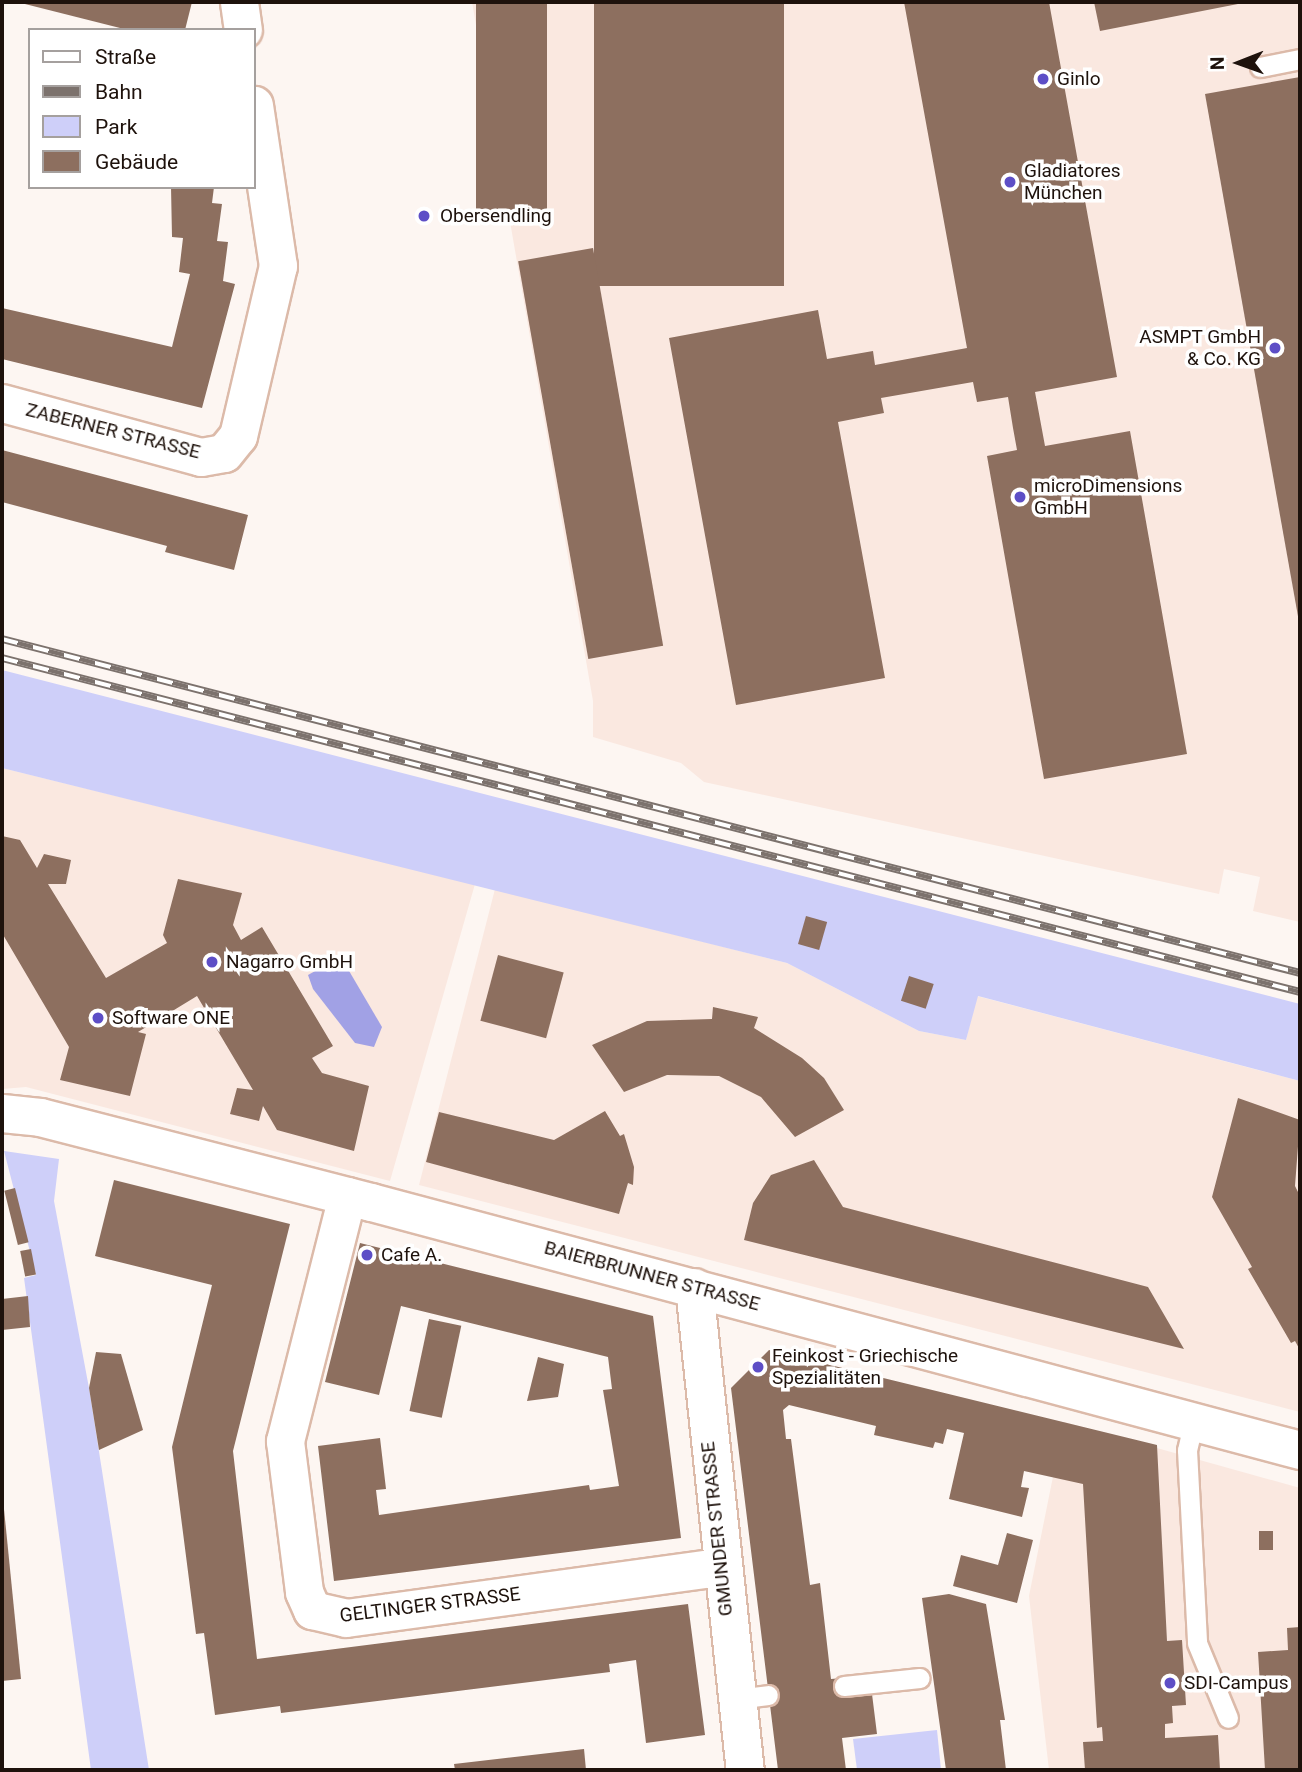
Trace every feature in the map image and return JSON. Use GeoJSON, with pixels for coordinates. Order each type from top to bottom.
{"type":"FeatureCollection","features":[{"type":"Feature","properties":{"kind":"street"},"geometry":{"type":"LineString","coordinates":[[239,2],[243,28]]}},
{"type":"Feature","properties":{"kind":"street","name":"ZABERNER STRASSE"},"geometry":{"type":"LineString","coordinates":[[2,403],[201,457],[224,453],[238,436],[278,266],[256,118]]}},
{"type":"Feature","properties":{"kind":"street","name":"BAIERBRUNNER STRASSE"},"geometry":{"type":"LineString","coordinates":[[2,1113],[40,1117],[347,1196],[1300,1450]]}},
{"type":"Feature","properties":{"kind":"street","name":"GELTINGER STRASSE"},"geometry":{"type":"LineString","coordinates":[[347,1196],[285,1441],[304,1592],[312,1609],[346,1618],[720,1567]]}},
{"type":"Feature","properties":{"kind":"street","name":"GMUNDER STRASSE"},"geometry":{"type":"LineString","coordinates":[[694,1287],[720,1567],[752,1697],[745,1770]]}},
{"type":"Feature","properties":{"kind":"lane"},"geometry":{"type":"LineString","coordinates":[[1260,67],[1300,59]]}},
{"type":"Feature","properties":{"kind":"lane"},"geometry":{"type":"LineString","coordinates":[[1194,1420],[1187,1450],[1197,1643],[1228,1718]]}},
{"type":"Feature","properties":{"kind":"lane"},"geometry":{"type":"LineString","coordinates":[[844,1686],[920,1678]]}},
{"type":"Feature","properties":{"kind":"shaded area"},"geometry":{"type":"Polygon","coordinates":[[[472,2],[1300,2],[1300,922],[1253,911],[1260,877],[1224,869],[1219,894],[704,782],[681,763],[593,737],[593,701],[472,2]]]}},
{"type":"Feature","properties":{"kind":"shaded area"},"geometry":{"type":"Polygon","coordinates":[[[2,768],[475,884],[390,1181],[26,1087],[2,1089],[2,768]]]}},
{"type":"Feature","properties":{"kind":"shaded area"},"geometry":{"type":"Polygon","coordinates":[[[495,889],[787,963],[919,1031],[966,1040],[977,996],[1300,1081],[1300,1412],[419,1185],[495,889]]]}},
{"type":"Feature","properties":{"kind":"shaded area","name":"SDI-Campus"},"geometry":{"type":"Polygon","coordinates":[[[1064,1422],[1300,1488],[1300,1770],[1049,1770],[1029,1596],[1064,1422]]]}},
{"type":"Feature","properties":{"kind":"green space"},"geometry":{"type":"Polygon","coordinates":[[[2,670],[1300,1004],[1300,1081],[978,996],[966,1040],[919,1031],[787,963],[2,768],[2,670]]]}},
{"type":"Feature","properties":{"kind":"green space"},"geometry":{"type":"Polygon","coordinates":[[[4,1151],[59,1159],[54,1201],[89,1388],[149,1770],[91,1770],[24,1278],[36,1275],[4,1151]]]}},
{"type":"Feature","properties":{"kind":"green space"},"geometry":{"type":"Polygon","coordinates":[[[937,1730],[941,1770],[857,1770],[853,1739],[937,1730]]]}},
{"type":"Feature","properties":{"kind":"water"},"geometry":{"type":"Polygon","coordinates":[[[333,961],[345,964],[382,1027],[374,1047],[355,1043],[313,989],[308,975],[333,961]]]}},
{"type":"Feature","properties":{"kind":"building"},"geometry":{"type":"Polygon","coordinates":[[[17,2],[192,2],[186,28],[120,28],[17,2]]]}},
{"type":"Feature","properties":{"kind":"building"},"geometry":{"type":"Polygon","coordinates":[[[476,2],[547,2],[547,221],[476,221],[476,2]]]}},
{"type":"Feature","properties":{"kind":"building"},"geometry":{"type":"Polygon","coordinates":[[[594,2],[784,2],[784,286],[594,286],[594,2]]]}},
{"type":"Feature","properties":{"kind":"building"},"geometry":{"type":"Polygon","coordinates":[[[904,2],[1049,2],[1117,377],[1035,392],[1045,446],[1130,431],[1187,754],[1044,779],[987,456],[1017,450],[1008,397],[977,402],[973,382],[881,398],[884,413],[838,422],[885,678],[736,705],[669,338],[818,310],[827,359],[873,351],[875,365],[967,348],[904,2]]]}},
{"type":"Feature","properties":{"kind":"building"},"geometry":{"type":"Polygon","coordinates":[[[1094,2],[1243,2],[1243,3],[1100,31],[1094,2]]]}},
{"type":"Feature","properties":{"kind":"building","name":"ASMPT GmbH & Co. KG"},"geometry":{"type":"Polygon","coordinates":[[[1300,77],[1300,622],[1299,622],[1205,94],[1300,77]]]}},
{"type":"Feature","properties":{"kind":"building"},"geometry":{"type":"Polygon","coordinates":[[[171,189],[214,189],[212,203],[222,204],[217,241],[228,242],[223,281],[235,284],[202,408],[2,359],[2,308],[172,347],[190,274],[179,272],[183,238],[172,237],[171,189]]]}},
{"type":"Feature","properties":{"kind":"building"},"geometry":{"type":"Polygon","coordinates":[[[593,248],[663,646],[588,659],[518,261],[593,248]]]}},
{"type":"Feature","properties":{"kind":"building"},"geometry":{"type":"Polygon","coordinates":[[[2,450],[248,515],[234,570],[165,552],[167,546],[2,502],[2,450]]]}},
{"type":"Feature","properties":{"kind":"building"},"geometry":{"type":"Polygon","coordinates":[[[2,836],[20,840],[37,868],[44,854],[71,860],[66,884],[48,884],[106,978],[167,943],[163,935],[178,879],[242,893],[233,925],[241,940],[262,927],[333,1046],[312,1058],[322,1073],[369,1086],[354,1151],[277,1130],[263,1106],[259,1121],[230,1114],[237,1088],[253,1090],[197,996],[138,1032],[146,1034],[130,1096],[60,1080],[69,1047],[2,933],[2,836]]]}},
{"type":"Feature","properties":{"kind":"building"},"geometry":{"type":"Polygon","coordinates":[[[806,916],[827,922],[819,950],[798,944],[806,916]]]}},
{"type":"Feature","properties":{"kind":"building"},"geometry":{"type":"Polygon","coordinates":[[[498,955],[564,973],[546,1038],[480,1021],[498,955]]]}},
{"type":"Feature","properties":{"kind":"building"},"geometry":{"type":"Polygon","coordinates":[[[909,976],[934,984],[926,1009],[901,1001],[909,976]]]}},
{"type":"Feature","properties":{"kind":"building"},"geometry":{"type":"Polygon","coordinates":[[[713,1007],[758,1017],[754,1028],[802,1058],[824,1078],[844,1110],[795,1137],[761,1097],[719,1076],[667,1075],[624,1092],[592,1045],[647,1021],[712,1019],[713,1007]]]}},
{"type":"Feature","properties":{"kind":"building"},"geometry":{"type":"Polygon","coordinates":[[[1238,1098],[1300,1120],[1295,1186],[1300,1196],[1300,1350],[1295,1341],[1291,1343],[1248,1269],[1252,1267],[1212,1197],[1238,1098]]]}},
{"type":"Feature","properties":{"kind":"building"},"geometry":{"type":"Polygon","coordinates":[[[605,1111],[620,1136],[624,1134],[634,1167],[633,1185],[628,1183],[619,1214],[426,1162],[439,1112],[554,1140],[605,1111]]]}},
{"type":"Feature","properties":{"kind":"building"},"geometry":{"type":"Polygon","coordinates":[[[814,1160],[843,1207],[1148,1287],[1184,1349],[744,1240],[753,1203],[771,1175],[814,1160]]]}},
{"type":"Feature","properties":{"kind":"building"},"geometry":{"type":"Polygon","coordinates":[[[114,1180],[290,1224],[233,1451],[257,1659],[688,1604],[705,1735],[646,1743],[636,1660],[609,1664],[610,1672],[281,1713],[280,1706],[215,1715],[204,1633],[196,1634],[172,1447],[212,1285],[95,1256],[114,1180]]]}},
{"type":"Feature","properties":{"kind":"building"},"geometry":{"type":"Polygon","coordinates":[[[15,1188],[29,1242],[18,1245],[4,1191],[15,1188]]]}},
{"type":"Feature","properties":{"kind":"building"},"geometry":{"type":"Polygon","coordinates":[[[360,1243],[653,1316],[681,1538],[334,1581],[318,1446],[380,1438],[386,1489],[376,1490],[379,1515],[589,1485],[590,1490],[619,1486],[603,1390],[612,1389],[608,1357],[401,1306],[379,1395],[325,1382],[360,1243]]]}},
{"type":"Feature","properties":{"kind":"building"},"geometry":{"type":"Polygon","coordinates":[[[31,1249],[36,1275],[25,1277],[20,1251],[31,1249]]]}},
{"type":"Feature","properties":{"kind":"building"},"geometry":{"type":"Polygon","coordinates":[[[28,1296],[30,1327],[2,1330],[2,1299],[28,1296]]]}},
{"type":"Feature","properties":{"kind":"building"},"geometry":{"type":"Polygon","coordinates":[[[429,1319],[461,1326],[442,1418],[409,1411],[429,1319]]]}},
{"type":"Feature","properties":{"kind":"building"},"geometry":{"type":"Polygon","coordinates":[[[769,1350],[1157,1445],[1167,1641],[1182,1640],[1186,1705],[1172,1706],[1173,1723],[1165,1724],[1165,1738],[1218,1735],[1220,1770],[1085,1770],[1083,1742],[1103,1741],[1102,1727],[1097,1728],[1083,1484],[1024,1471],[1021,1487],[1029,1488],[1022,1517],[949,1499],[964,1433],[947,1429],[943,1444],[935,1442],[933,1448],[874,1435],[876,1426],[789,1405],[783,1410],[786,1439],[791,1439],[810,1585],[820,1583],[831,1679],[843,1678],[845,1697],[872,1694],[877,1734],[842,1738],[846,1770],[778,1770],[731,1388],[769,1350]]]}},
{"type":"Feature","properties":{"kind":"building"},"geometry":{"type":"Polygon","coordinates":[[[96,1352],[121,1354],[143,1430],[99,1450],[89,1388],[96,1352]]]}},
{"type":"Feature","properties":{"kind":"building"},"geometry":{"type":"Polygon","coordinates":[[[538,1357],[564,1364],[558,1397],[527,1401],[538,1357]]]}},
{"type":"Feature","properties":{"kind":"building"},"geometry":{"type":"Polygon","coordinates":[[[2,1489],[21,1679],[2,1681],[2,1489]]]}},
{"type":"Feature","properties":{"kind":"building"},"geometry":{"type":"Polygon","coordinates":[[[1259,1531],[1273,1531],[1273,1550],[1259,1550],[1259,1531]]]}},
{"type":"Feature","properties":{"kind":"building"},"geometry":{"type":"Polygon","coordinates":[[[1007,1533],[1033,1540],[1017,1603],[953,1586],[961,1555],[998,1565],[1007,1533]]]}},
{"type":"Feature","properties":{"kind":"building"},"geometry":{"type":"Polygon","coordinates":[[[949,1594],[986,1604],[1005,1720],[1000,1720],[1006,1770],[946,1770],[922,1598],[949,1594]]]}},
{"type":"Feature","properties":{"kind":"building"},"geometry":{"type":"Polygon","coordinates":[[[1300,1627],[1300,1770],[1265,1770],[1258,1652],[1288,1650],[1287,1628],[1300,1627]]]}},
{"type":"Feature","properties":{"kind":"building"},"geometry":{"type":"Polygon","coordinates":[[[584,1749],[586,1770],[455,1770],[454,1764],[584,1749]]]}},
{"type":"Feature","properties":{"kind":"railway"},"geometry":{"type":"LineString","coordinates":[[2,639],[1300,973]]}},
{"type":"Feature","properties":{"kind":"railway"},"geometry":{"type":"LineString","coordinates":[[2,658],[1300,992]]}},
{"type":"Feature","properties":{"kind":"place","name":"Ginlo"},"geometry":{"type":"Point","coordinates":[1043,79]}},
{"type":"Feature","properties":{"kind":"place","name":"Gladiatores München"},"geometry":{"type":"Point","coordinates":[1010,182]}},
{"type":"Feature","properties":{"kind":"place","name":"Obersendling"},"geometry":{"type":"Point","coordinates":[424,216]}},
{"type":"Feature","properties":{"kind":"place","name":"ASMPT GmbH & Co. KG"},"geometry":{"type":"Point","coordinates":[1275,348]}},
{"type":"Feature","properties":{"kind":"place","name":"microDimensions GmbH"},"geometry":{"type":"Point","coordinates":[1020,497]}},
{"type":"Feature","properties":{"kind":"place","name":"Nagarro GmbH"},"geometry":{"type":"Point","coordinates":[212,962]}},
{"type":"Feature","properties":{"kind":"place","name":"Software ONE"},"geometry":{"type":"Point","coordinates":[98,1018]}},
{"type":"Feature","properties":{"kind":"place","name":"Cafe A."},"geometry":{"type":"Point","coordinates":[367,1255]}},
{"type":"Feature","properties":{"kind":"place","name":"Feinkost - Griechische Spezialitäten"},"geometry":{"type":"Point","coordinates":[758,1367]}},
{"type":"Feature","properties":{"kind":"place","name":"SDI-Campus"},"geometry":{"type":"Point","coordinates":[1170,1683]}}]}
